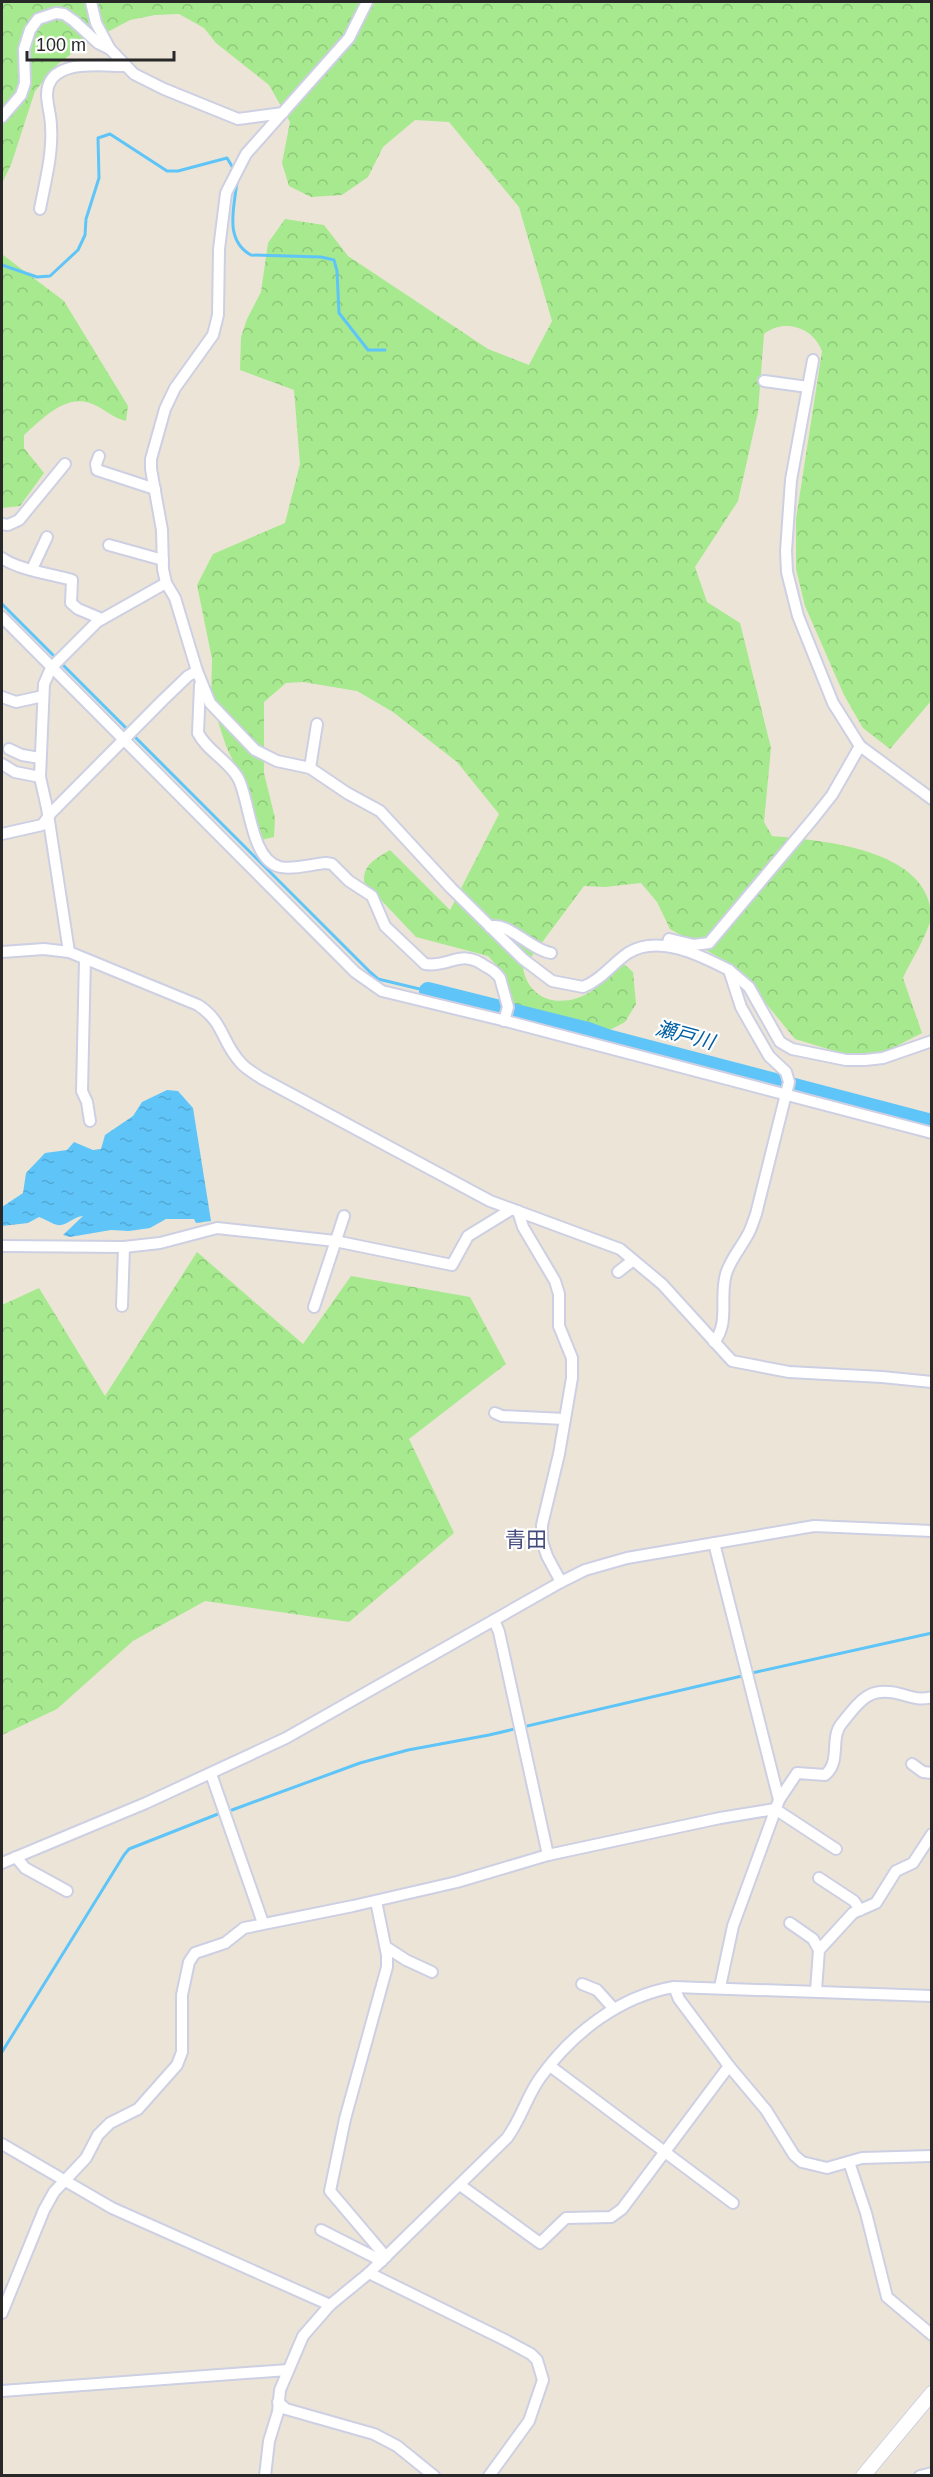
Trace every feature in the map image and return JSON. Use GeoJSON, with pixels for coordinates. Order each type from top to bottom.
{"type":"FeatureCollection","features":[{"type":"Feature","properties":{"kind":"main road"},"geometry":{"type":"LineString","coordinates":[[863,2475],[932,2393]]}},
{"type":"Feature","properties":{"kind":"street"},"geometry":{"type":"LineString","coordinates":[[91,2],[96,24],[110,49],[134,74],[164,89],[238,119],[283,113]]}},
{"type":"Feature","properties":{"kind":"street"},"geometry":{"type":"LineString","coordinates":[[367,2],[349,38],[246,154],[226,193],[219,249],[218,315],[213,335],[175,388],[165,409],[151,459],[162,530],[166,584],[178,609],[199,677],[210,703],[259,753],[284,763],[310,768],[347,793],[380,811],[450,888],[541,974],[552,981],[583,987],[599,979],[627,953],[637,948],[651,944],[667,946],[708,959],[729,970],[748,987],[780,1042],[792,1049],[846,1060],[865,1060],[883,1058],[932,1041]]}},
{"type":"Feature","properties":{"kind":"street"},"geometry":{"type":"LineString","coordinates":[[2,117],[23,89],[25,42],[38,19],[47,15],[64,14],[98,43],[110,49]]}},
{"type":"Feature","properties":{"kind":"street"},"geometry":{"type":"LineString","coordinates":[[40,209],[50,151],[51,126],[47,96],[50,83],[59,73],[71,67],[124,66]]}},
{"type":"Feature","properties":{"kind":"street"},"geometry":{"type":"LineString","coordinates":[[813,360],[791,480],[786,550],[787,573],[798,616],[832,703],[860,746],[932,799]]}},
{"type":"Feature","properties":{"kind":"street"},"geometry":{"type":"LineString","coordinates":[[764,381],[808,387]]}},
{"type":"Feature","properties":{"kind":"street"},"geometry":{"type":"LineString","coordinates":[[99,456],[96,464],[97,470],[155,489]]}},
{"type":"Feature","properties":{"kind":"street"},"geometry":{"type":"LineString","coordinates":[[2,524],[8,525],[19,520],[65,464]]}},
{"type":"Feature","properties":{"kind":"street"},"geometry":{"type":"LineString","coordinates":[[32,569],[47,537]]}},
{"type":"Feature","properties":{"kind":"street"},"geometry":{"type":"LineString","coordinates":[[109,545],[163,560]]}},
{"type":"Feature","properties":{"kind":"street"},"geometry":{"type":"LineString","coordinates":[[2,558],[23,569],[32,569],[72,580],[71,603],[78,609],[102,619]]}},
{"type":"Feature","properties":{"kind":"street"},"geometry":{"type":"LineString","coordinates":[[69,952],[40,777],[44,684],[56,663],[102,619],[166,584]]}},
{"type":"Feature","properties":{"kind":"street"},"geometry":{"type":"LineString","coordinates":[[2,617],[56,663],[367,982],[382,992],[788,1089],[932,1133]]}},
{"type":"Feature","properties":{"kind":"street"},"geometry":{"type":"LineString","coordinates":[[2,834],[34,828],[48,821],[52,812],[188,676],[199,677]]}},
{"type":"Feature","properties":{"kind":"street"},"geometry":{"type":"LineString","coordinates":[[199,677],[198,733],[240,781],[253,832],[270,860],[283,867],[326,862],[332,864],[349,881],[372,896],[385,926],[425,964],[431,965],[465,957],[476,959],[500,978],[508,1007],[504,1021]]}},
{"type":"Feature","properties":{"kind":"street"},"geometry":{"type":"LineString","coordinates":[[2,697],[16,702],[43,696]]}},
{"type":"Feature","properties":{"kind":"street"},"geometry":{"type":"LineString","coordinates":[[310,768],[317,724]]}},
{"type":"Feature","properties":{"kind":"street"},"geometry":{"type":"LineString","coordinates":[[667,946],[669,939],[694,945],[709,943],[832,795],[860,746]]}},
{"type":"Feature","properties":{"kind":"street"},"geometry":{"type":"LineString","coordinates":[[9,749],[22,755],[40,758]]}},
{"type":"Feature","properties":{"kind":"street"},"geometry":{"type":"LineString","coordinates":[[2,764],[15,772],[40,777]]}},
{"type":"Feature","properties":{"kind":"street"},"geometry":{"type":"LineString","coordinates":[[490,927],[496,925],[503,927],[532,946],[551,953]]}},
{"type":"Feature","properties":{"kind":"street"},"geometry":{"type":"LineString","coordinates":[[2,952],[44,950],[69,952],[198,1005],[216,1019],[225,1040],[241,1063],[261,1078],[490,1201],[620,1249],[662,1284],[732,1361],[771,1369],[932,1382]]}},
{"type":"Feature","properties":{"kind":"street"},"geometry":{"type":"LineString","coordinates":[[85,959],[82,1091],[87,1102],[90,1121]]}},
{"type":"Feature","properties":{"kind":"street"},"geometry":{"type":"LineString","coordinates":[[714,1342],[723,1328],[722,1293],[725,1275],[732,1259],[748,1235],[756,1214],[788,1089],[786,1072],[769,1056],[741,1007],[729,970]]}},
{"type":"Feature","properties":{"kind":"street"},"geometry":{"type":"LineString","coordinates":[[2,1246],[124,1247],[160,1243],[218,1228],[335,1241],[443,1265],[453,1265],[468,1236],[515,1210]]}},
{"type":"Feature","properties":{"kind":"street"},"geometry":{"type":"LineString","coordinates":[[515,1210],[555,1281],[559,1294],[559,1326],[571,1354],[572,1364],[565,1419],[542,1525],[542,1541],[561,1582]]}},
{"type":"Feature","properties":{"kind":"street"},"geometry":{"type":"LineString","coordinates":[[314,1307],[344,1216]]}},
{"type":"Feature","properties":{"kind":"street"},"geometry":{"type":"LineString","coordinates":[[123,1306],[124,1247]]}},
{"type":"Feature","properties":{"kind":"street"},"geometry":{"type":"LineString","coordinates":[[618,1272],[632,1261]]}},
{"type":"Feature","properties":{"kind":"street"},"geometry":{"type":"LineString","coordinates":[[495,1413],[502,1416],[565,1419]]}},
{"type":"Feature","properties":{"kind":"street"},"geometry":{"type":"LineString","coordinates":[[2,1863],[211,1774],[286,1738],[561,1582],[591,1568],[627,1558],[814,1526],[932,1531]]}},
{"type":"Feature","properties":{"kind":"street"},"geometry":{"type":"LineString","coordinates":[[714,1543],[777,1805],[836,1849]]}},
{"type":"Feature","properties":{"kind":"street"},"geometry":{"type":"LineString","coordinates":[[494,1620],[499,1632],[548,1855]]}},
{"type":"Feature","properties":{"kind":"street"},"geometry":{"type":"LineString","coordinates":[[720,1987],[733,1926],[777,1805],[797,1773],[825,1775],[830,1771],[835,1760],[837,1730],[868,1695],[886,1690],[916,1699],[932,1697]]}},
{"type":"Feature","properties":{"kind":"street"},"geometry":{"type":"LineString","coordinates":[[912,1764],[923,1772],[932,1773]]}},
{"type":"Feature","properties":{"kind":"street"},"geometry":{"type":"LineString","coordinates":[[211,1774],[263,1923]]}},
{"type":"Feature","properties":{"kind":"street"},"geometry":{"type":"LineString","coordinates":[[2,2313],[44,2210],[54,2192],[86,2158],[98,2134],[110,2123],[138,2109],[177,2066],[182,2052],[182,1995],[189,1962],[195,1953],[225,1943],[244,1928],[263,1923],[376,1901],[499,1871],[548,1855],[777,1805]]}},
{"type":"Feature","properties":{"kind":"street"},"geometry":{"type":"LineString","coordinates":[[819,1950],[848,1918],[876,1903],[896,1871],[913,1863],[928,1847],[932,1834]]}},
{"type":"Feature","properties":{"kind":"street"},"geometry":{"type":"LineString","coordinates":[[16,1857],[25,1868],[67,1891]]}},
{"type":"Feature","properties":{"kind":"street"},"geometry":{"type":"LineString","coordinates":[[819,1878],[854,1901],[860,1910]]}},
{"type":"Feature","properties":{"kind":"street"},"geometry":{"type":"LineString","coordinates":[[376,1901],[386,1947],[387,1967],[345,2119],[330,2191],[384,2259]]}},
{"type":"Feature","properties":{"kind":"street"},"geometry":{"type":"LineString","coordinates":[[790,1923],[813,1939],[819,1950],[816,1990]]}},
{"type":"Feature","properties":{"kind":"street"},"geometry":{"type":"LineString","coordinates":[[386,1947],[406,1960],[432,1971]]}},
{"type":"Feature","properties":{"kind":"street"},"geometry":{"type":"LineString","coordinates":[[582,1984],[597,1990],[614,2009]]}},
{"type":"Feature","properties":{"kind":"street"},"geometry":{"type":"LineString","coordinates":[[674,1987],[679,1999],[729,2066],[766,2110],[798,2159],[827,2168],[862,2158],[932,2156]]}},
{"type":"Feature","properties":{"kind":"street"},"geometry":{"type":"LineString","coordinates":[[264,2475],[269,2441],[278,2412],[278,2402],[288,2370],[303,2336],[330,2305],[384,2259],[460,2185],[515,2127],[540,2078],[586,2029],[614,2009],[663,1989],[674,1987],[932,1995]]}},
{"type":"Feature","properties":{"kind":"street"},"geometry":{"type":"LineString","coordinates":[[550,2066],[733,2203]]}},
{"type":"Feature","properties":{"kind":"street"},"geometry":{"type":"LineString","coordinates":[[460,2185],[540,2243],[566,2218],[603,2219],[618,2213],[729,2066]]}},
{"type":"Feature","properties":{"kind":"street"},"geometry":{"type":"LineString","coordinates":[[2,2145],[112,2208],[330,2305]]}},
{"type":"Feature","properties":{"kind":"street"},"geometry":{"type":"LineString","coordinates":[[849,2162],[866,2213],[887,2297],[932,2335]]}},
{"type":"Feature","properties":{"kind":"street"},"geometry":{"type":"LineString","coordinates":[[321,2230],[384,2259]]}},
{"type":"Feature","properties":{"kind":"street"},"geometry":{"type":"LineString","coordinates":[[369,2273],[505,2340],[531,2354],[537,2360],[543,2380],[529,2421],[489,2475]]}},
{"type":"Feature","properties":{"kind":"street"},"geometry":{"type":"LineString","coordinates":[[2,2391],[288,2370]]}},
{"type":"Feature","properties":{"kind":"street"},"geometry":{"type":"LineString","coordinates":[[278,2402],[286,2409],[375,2434],[397,2446],[434,2475]]}},
{"type":"Feature","properties":{"kind":"street"},"geometry":{"type":"LineString","coordinates":[[920,2475],[932,2473]]}},
{"type":"Feature","properties":{"kind":"green space"},"geometry":{"type":"Polygon","coordinates":[[[2,2],[931,2],[931,701],[890,749],[863,728],[844,695],[805,606],[796,569],[796,519],[822,351],[818,343],[805,331],[789,326],[772,329],[764,334],[758,412],[738,501],[695,567],[707,602],[740,623],[771,748],[764,822],[772,836],[842,845],[868,852],[893,862],[913,876],[927,895],[931,919],[903,978],[922,1033],[883,1053],[848,1055],[795,1039],[737,968],[670,929],[657,902],[641,883],[605,887],[584,886],[523,968],[527,981],[534,990],[543,997],[565,1001],[588,993],[601,984],[618,965],[625,965],[633,972],[636,1004],[625,1022],[606,1032],[514,1007],[506,976],[488,956],[416,937],[364,882],[368,866],[390,850],[450,910],[499,814],[457,762],[393,712],[357,691],[303,682],[286,683],[264,702],[264,773],[275,818],[274,837],[261,840],[245,786],[226,746],[211,700],[212,659],[197,585],[213,554],[285,523],[300,464],[294,390],[240,370],[241,337],[247,319],[261,292],[268,243],[285,219],[324,225],[348,256],[488,349],[529,365],[552,321],[519,207],[449,122],[415,120],[383,147],[368,177],[342,195],[311,197],[289,186],[282,163],[290,122],[269,85],[216,43],[204,28],[179,14],[155,15],[130,20],[83,45],[58,64],[35,91],[11,165],[2,183],[2,2]]]}},
{"type":"Feature","properties":{"kind":"green space"},"geometry":{"type":"Polygon","coordinates":[[[2,245],[3,255],[64,301],[128,406],[126,421],[114,417],[97,406],[77,401],[67,403],[40,421],[24,435],[24,448],[44,473],[20,506],[2,508],[2,245]]]}},
{"type":"Feature","properties":{"kind":"green space"},"geometry":{"type":"Polygon","coordinates":[[[197,1252],[303,1344],[351,1276],[470,1297],[506,1364],[409,1439],[454,1533],[349,1622],[205,1601],[133,1641],[57,1709],[2,1735],[2,1305],[39,1288],[105,1396],[197,1252]]]}},
{"type":"Feature","properties":{"kind":"water"},"geometry":{"type":"Polygon","coordinates":[[[167,1090],[178,1091],[193,1108],[211,1221],[196,1223],[194,1219],[166,1219],[150,1228],[129,1231],[111,1230],[70,1237],[63,1235],[83,1216],[62,1225],[39,1217],[28,1223],[2,1226],[2,1207],[23,1193],[26,1173],[45,1153],[67,1150],[74,1142],[93,1150],[101,1149],[105,1135],[133,1116],[142,1102],[167,1090]]]}},
{"type":"Feature","properties":{"kind":"waterway"},"geometry":{"type":"LineString","coordinates":[[2,265],[37,277],[50,276],[78,250],[85,235],[86,219],[99,178],[98,138],[110,134],[167,171],[178,171],[227,158],[233,168]]}},
{"type":"Feature","properties":{"kind":"waterway"},"geometry":{"type":"LineString","coordinates":[[237,182],[233,223],[237,241],[243,249],[251,255],[321,257],[334,260],[337,271],[339,313],[368,350],[385,350]]}},
{"type":"Feature","properties":{"kind":"waterway"},"geometry":{"type":"LineString","coordinates":[[2,604],[370,972],[378,979],[428,991]]}},
{"type":"Feature","properties":{"kind":"waterway","name":"瀬戸川"},"geometry":{"type":"LineString","coordinates":[[428,991],[588,1031],[607,1038],[932,1123]]}},
{"type":"Feature","properties":{"kind":"waterway"},"geometry":{"type":"LineString","coordinates":[[752,1673],[932,1633]]}},
{"type":"Feature","properties":{"kind":"waterway"},"geometry":{"type":"LineString","coordinates":[[232,1810],[360,1763],[408,1750],[489,1735],[742,1676]]}},
{"type":"Feature","properties":{"kind":"waterway"},"geometry":{"type":"LineString","coordinates":[[2,2052],[129,1849],[218,1814]]}},
{"type":"Feature","properties":{"kind":"district","name":"青田"},"geometry":{"type":"Point","coordinates":[526,1540]}}]}
